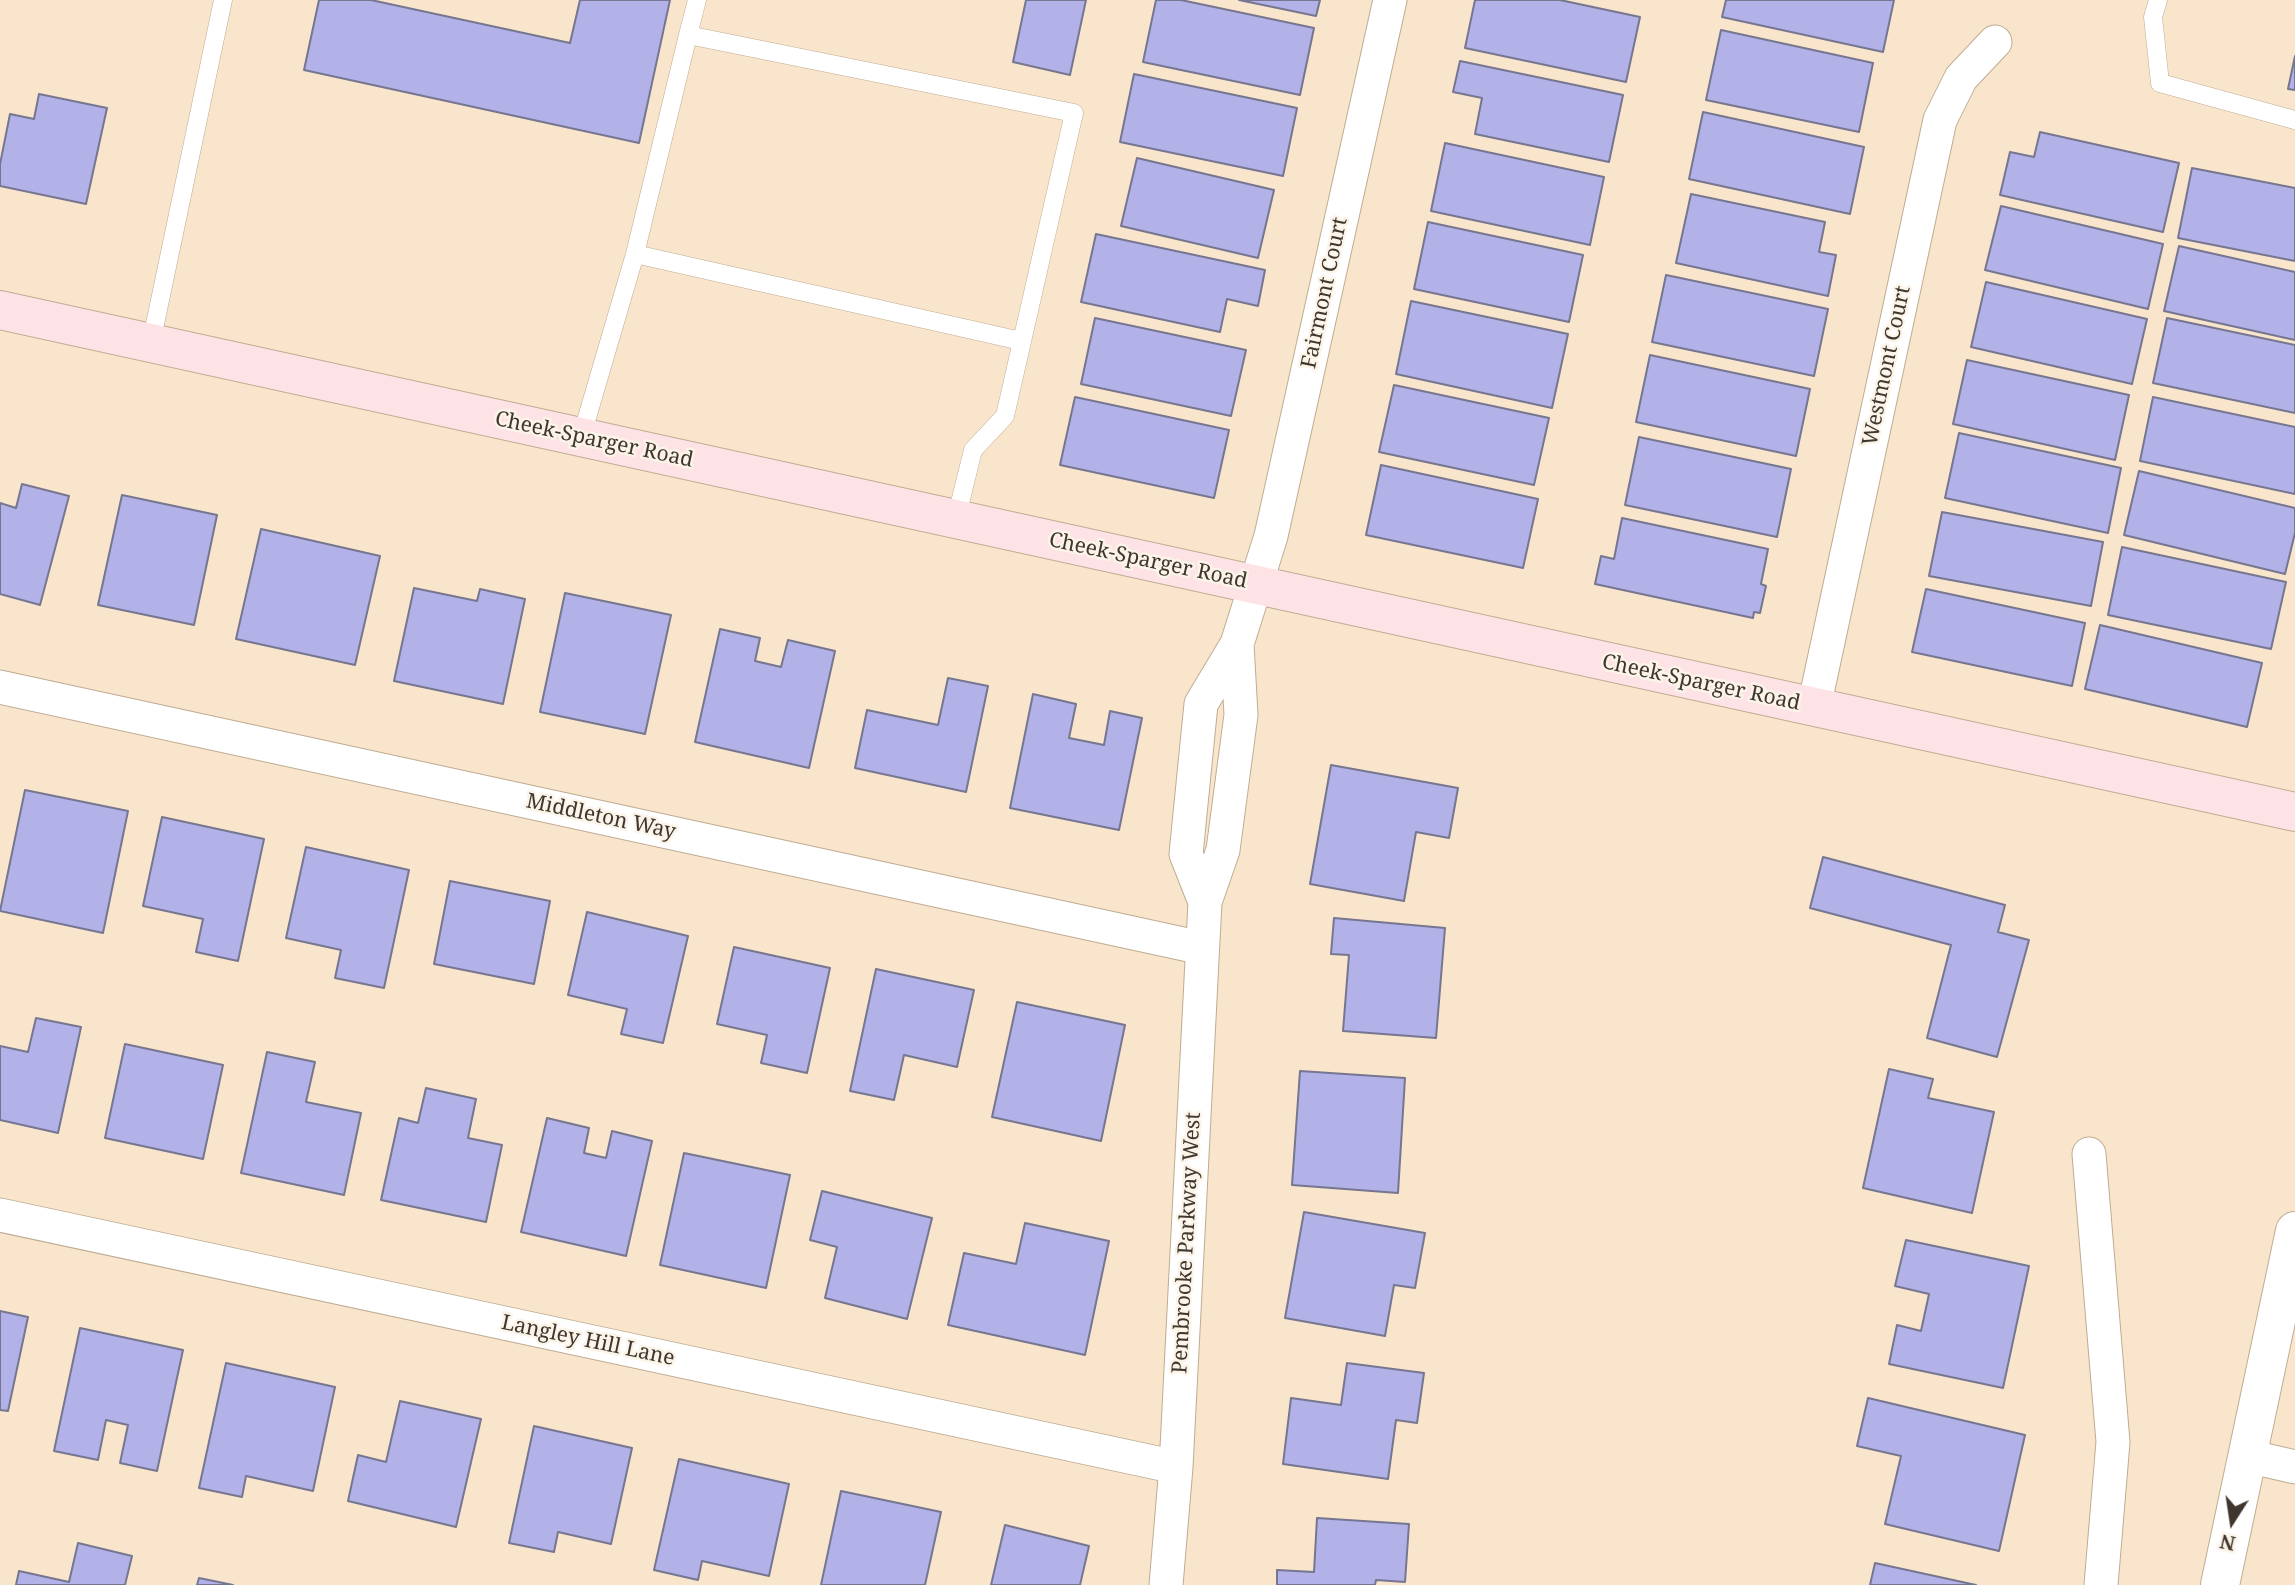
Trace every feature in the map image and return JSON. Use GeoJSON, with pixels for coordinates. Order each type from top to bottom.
{"type":"FeatureCollection","features":[{"type":"Feature","properties":{"kind":"main road","name":"Cheek-Sparger Road"},"geometry":{"type":"LineString","coordinates":[[0,310],[2295,812]]}},
{"type":"Feature","properties":{"kind":"street","name":"Fairmont Court"},"geometry":{"type":"LineString","coordinates":[[1257,585],[1271,536],[1390,0]]}},
{"type":"Feature","properties":{"kind":"street","name":"Westmont Court"},"geometry":{"type":"LineString","coordinates":[[1814,707],[1940,120],[1961,78],[1994,42]]}},
{"type":"Feature","properties":{"kind":"street","name":"Pembrooke Parkway West"},"geometry":{"type":"LineString","coordinates":[[1166,1585],[1176,1466],[1205,902],[1223,850],[1241,715],[1237,644],[1257,585]]}},
{"type":"Feature","properties":{"kind":"street","name":"Middleton Way"},"geometry":{"type":"LineString","coordinates":[[0,687],[1202,948]]}},
{"type":"Feature","properties":{"kind":"street"},"geometry":{"type":"LineString","coordinates":[[2089,1154],[2113,1442],[2101,1585]]}},
{"type":"Feature","properties":{"kind":"street","name":"Langley Hill Lane"},"geometry":{"type":"LineString","coordinates":[[0,1215],[1176,1466]]}},
{"type":"Feature","properties":{"kind":"street"},"geometry":{"type":"LineString","coordinates":[[2220,1585],[2295,1231]]}},
{"type":"Feature","properties":{"kind":"street"},"geometry":{"type":"LineString","coordinates":[[2247,1456],[2295,1468]]}},
{"type":"Feature","properties":{"kind":"lane"},"geometry":{"type":"LineString","coordinates":[[150,343],[223,0]]}},
{"type":"Feature","properties":{"kind":"lane"},"geometry":{"type":"LineString","coordinates":[[581,438],[635,254],[697,0]]}},
{"type":"Feature","properties":{"kind":"lane"},"geometry":{"type":"LineString","coordinates":[[2158,0],[2154,17],[2160,83],[2295,120]]}},
{"type":"Feature","properties":{"kind":"lane"},"geometry":{"type":"LineString","coordinates":[[688,35],[1074,113],[1005,416],[973,450],[956,519]]}},
{"type":"Feature","properties":{"kind":"lane"},"geometry":{"type":"LineString","coordinates":[[635,254],[1021,341]]}},
{"type":"Feature","properties":{"kind":"building"},"geometry":{"type":"Polygon","coordinates":[[[319,0],[371,0],[570,43],[580,0],[670,0],[639,143],[304,70],[319,0]]]}},
{"type":"Feature","properties":{"kind":"building"},"geometry":{"type":"Polygon","coordinates":[[[1026,0],[1086,0],[1070,75],[1013,62],[1026,0]]]}},
{"type":"Feature","properties":{"kind":"building"},"geometry":{"type":"Polygon","coordinates":[[[1156,0],[1181,0],[1314,28],[1300,95],[1143,62],[1156,0]]]}},
{"type":"Feature","properties":{"kind":"building"},"geometry":{"type":"Polygon","coordinates":[[[1239,0],[1320,0],[1316,16],[1239,0]]]}},
{"type":"Feature","properties":{"kind":"building"},"geometry":{"type":"Polygon","coordinates":[[[1475,0],[1560,0],[1640,17],[1626,82],[1465,48],[1475,0]]]}},
{"type":"Feature","properties":{"kind":"building"},"geometry":{"type":"Polygon","coordinates":[[[1726,0],[1894,0],[1883,52],[1722,17],[1726,0]]]}},
{"type":"Feature","properties":{"kind":"building"},"geometry":{"type":"Polygon","coordinates":[[[1721,30],[1873,63],[1859,132],[1706,100],[1721,30]]]}},
{"type":"Feature","properties":{"kind":"building"},"geometry":{"type":"Polygon","coordinates":[[[2295,56],[2295,90],[2288,89],[2295,56]]]}},
{"type":"Feature","properties":{"kind":"building"},"geometry":{"type":"Polygon","coordinates":[[[1460,61],[1623,95],[1609,162],[1475,134],[1482,98],[1453,92],[1460,61]]]}},
{"type":"Feature","properties":{"kind":"building"},"geometry":{"type":"Polygon","coordinates":[[[1134,74],[1297,108],[1283,176],[1120,142],[1134,74]]]}},
{"type":"Feature","properties":{"kind":"building"},"geometry":{"type":"Polygon","coordinates":[[[39,94],[107,108],[86,204],[0,186],[0,164],[10,114],[34,119],[39,94]]]}},
{"type":"Feature","properties":{"kind":"building"},"geometry":{"type":"Polygon","coordinates":[[[1703,112],[1864,147],[1850,214],[1689,179],[1703,112]]]}},
{"type":"Feature","properties":{"kind":"building"},"geometry":{"type":"Polygon","coordinates":[[[2040,132],[2179,163],[2163,232],[2000,195],[2010,152],[2034,157],[2040,132]]]}},
{"type":"Feature","properties":{"kind":"building"},"geometry":{"type":"Polygon","coordinates":[[[1445,143],[1604,177],[1590,245],[1431,211],[1445,143]]]}},
{"type":"Feature","properties":{"kind":"building"},"geometry":{"type":"Polygon","coordinates":[[[1137,158],[1274,190],[1258,258],[1121,226],[1137,158]]]}},
{"type":"Feature","properties":{"kind":"building"},"geometry":{"type":"Polygon","coordinates":[[[2192,168],[2295,188],[2295,261],[2178,238],[2192,168]]]}},
{"type":"Feature","properties":{"kind":"building"},"geometry":{"type":"Polygon","coordinates":[[[1691,194],[1825,222],[1819,252],[1836,255],[1828,296],[1676,263],[1691,194]]]}},
{"type":"Feature","properties":{"kind":"building"},"geometry":{"type":"Polygon","coordinates":[[[2001,206],[2163,244],[2148,309],[1985,270],[2001,206]]]}},
{"type":"Feature","properties":{"kind":"building"},"geometry":{"type":"Polygon","coordinates":[[[1428,222],[1583,255],[1569,322],[1414,289],[1428,222]]]}},
{"type":"Feature","properties":{"kind":"building"},"geometry":{"type":"Polygon","coordinates":[[[1096,234],[1265,270],[1258,306],[1227,299],[1220,332],[1081,302],[1096,234]]]}},
{"type":"Feature","properties":{"kind":"building"},"geometry":{"type":"Polygon","coordinates":[[[2179,246],[2295,272],[2295,340],[2164,311],[2179,246]]]}},
{"type":"Feature","properties":{"kind":"building"},"geometry":{"type":"Polygon","coordinates":[[[1666,275],[1828,309],[1814,376],[1652,342],[1666,275]]]}},
{"type":"Feature","properties":{"kind":"building"},"geometry":{"type":"Polygon","coordinates":[[[1986,282],[2147,319],[2132,384],[1971,347],[1986,282]]]}},
{"type":"Feature","properties":{"kind":"building"},"geometry":{"type":"Polygon","coordinates":[[[1411,301],[1568,334],[1552,408],[1396,374],[1411,301]]]}},
{"type":"Feature","properties":{"kind":"building"},"geometry":{"type":"Polygon","coordinates":[[[1095,318],[1246,350],[1231,416],[1081,384],[1095,318]]]}},
{"type":"Feature","properties":{"kind":"building"},"geometry":{"type":"Polygon","coordinates":[[[2167,318],[2295,345],[2295,413],[2153,383],[2167,318]]]}},
{"type":"Feature","properties":{"kind":"building"},"geometry":{"type":"Polygon","coordinates":[[[1650,355],[1810,389],[1796,456],[1636,422],[1650,355]]]}},
{"type":"Feature","properties":{"kind":"building"},"geometry":{"type":"Polygon","coordinates":[[[1967,360],[2129,395],[2115,460],[1953,424],[1967,360]]]}},
{"type":"Feature","properties":{"kind":"building"},"geometry":{"type":"Polygon","coordinates":[[[1394,385],[1549,418],[1534,485],[1379,452],[1394,385]]]}},
{"type":"Feature","properties":{"kind":"building"},"geometry":{"type":"Polygon","coordinates":[[[1075,397],[1229,430],[1214,498],[1060,465],[1075,397]]]}},
{"type":"Feature","properties":{"kind":"building"},"geometry":{"type":"Polygon","coordinates":[[[2153,397],[2295,427],[2295,494],[2140,461],[2153,397]]]}},
{"type":"Feature","properties":{"kind":"building"},"geometry":{"type":"Polygon","coordinates":[[[1959,433],[2121,468],[2108,533],[1945,498],[1959,433]]]}},
{"type":"Feature","properties":{"kind":"building"},"geometry":{"type":"Polygon","coordinates":[[[1639,437],[1791,469],[1777,537],[1625,505],[1639,437]]]}},
{"type":"Feature","properties":{"kind":"building"},"geometry":{"type":"Polygon","coordinates":[[[1381,465],[1538,499],[1523,568],[1366,535],[1381,465]]]}},
{"type":"Feature","properties":{"kind":"building"},"geometry":{"type":"Polygon","coordinates":[[[2139,471],[2295,508],[2295,533],[2285,574],[2124,535],[2139,471]]]}},
{"type":"Feature","properties":{"kind":"building"},"geometry":{"type":"Polygon","coordinates":[[[22,484],[69,496],[40,605],[0,594],[0,503],[16,508],[22,484]]]}},
{"type":"Feature","properties":{"kind":"building"},"geometry":{"type":"Polygon","coordinates":[[[122,495],[217,515],[194,625],[98,605],[122,495]]]}},
{"type":"Feature","properties":{"kind":"building"},"geometry":{"type":"Polygon","coordinates":[[[1942,512],[2103,542],[2091,606],[1929,576],[1942,512]]]}},
{"type":"Feature","properties":{"kind":"building"},"geometry":{"type":"Polygon","coordinates":[[[1622,518],[1768,549],[1761,584],[1766,586],[1760,613],[1754,612],[1753,618],[1595,584],[1601,556],[1614,559],[1622,518]]]}},
{"type":"Feature","properties":{"kind":"building"},"geometry":{"type":"Polygon","coordinates":[[[261,529],[380,556],[355,665],[236,639],[261,529]]]}},
{"type":"Feature","properties":{"kind":"building"},"geometry":{"type":"Polygon","coordinates":[[[2122,547],[2286,582],[2271,649],[2108,615],[2122,547]]]}},
{"type":"Feature","properties":{"kind":"building"},"geometry":{"type":"Polygon","coordinates":[[[414,588],[477,601],[480,589],[525,599],[503,704],[394,681],[414,588]]]}},
{"type":"Feature","properties":{"kind":"building"},"geometry":{"type":"Polygon","coordinates":[[[1926,589],[2085,623],[2072,686],[1912,652],[1926,589]]]}},
{"type":"Feature","properties":{"kind":"building"},"geometry":{"type":"Polygon","coordinates":[[[565,593],[671,615],[645,734],[540,712],[565,593]]]}},
{"type":"Feature","properties":{"kind":"building"},"geometry":{"type":"Polygon","coordinates":[[[2100,625],[2262,663],[2247,727],[2085,689],[2100,625]]]}},
{"type":"Feature","properties":{"kind":"building"},"geometry":{"type":"Polygon","coordinates":[[[720,629],[760,638],[755,661],[781,667],[788,640],[835,651],[809,768],[695,742],[720,629]]]}},
{"type":"Feature","properties":{"kind":"building"},"geometry":{"type":"Polygon","coordinates":[[[948,678],[988,686],[966,792],[855,768],[867,710],[938,725],[948,678]]]}},
{"type":"Feature","properties":{"kind":"building"},"geometry":{"type":"Polygon","coordinates":[[[1033,694],[1076,704],[1069,738],[1104,745],[1110,711],[1142,718],[1119,830],[1010,808],[1033,694]]]}},
{"type":"Feature","properties":{"kind":"building"},"geometry":{"type":"Polygon","coordinates":[[[1331,765],[1458,788],[1449,838],[1416,832],[1404,901],[1310,884],[1331,765]]]}},
{"type":"Feature","properties":{"kind":"building"},"geometry":{"type":"Polygon","coordinates":[[[25,790],[128,811],[103,933],[0,911],[25,790]]]}},
{"type":"Feature","properties":{"kind":"building"},"geometry":{"type":"Polygon","coordinates":[[[162,817],[264,839],[238,961],[196,952],[203,919],[143,906],[162,817]]]}},
{"type":"Feature","properties":{"kind":"building"},"geometry":{"type":"Polygon","coordinates":[[[306,847],[409,870],[384,988],[335,978],[341,950],[286,938],[306,847]]]}},
{"type":"Feature","properties":{"kind":"building"},"geometry":{"type":"Polygon","coordinates":[[[1823,857],[2005,905],[1998,932],[2029,940],[1997,1057],[1927,1038],[1951,945],[1810,908],[1823,857]]]}},
{"type":"Feature","properties":{"kind":"building"},"geometry":{"type":"Polygon","coordinates":[[[450,881],[550,901],[534,984],[434,964],[450,881]]]}},
{"type":"Feature","properties":{"kind":"building"},"geometry":{"type":"Polygon","coordinates":[[[587,912],[688,936],[663,1043],[621,1034],[627,1009],[568,995],[587,912]]]}},
{"type":"Feature","properties":{"kind":"building"},"geometry":{"type":"Polygon","coordinates":[[[1334,918],[1445,928],[1436,1038],[1343,1031],[1349,955],[1331,954],[1334,918]]]}},
{"type":"Feature","properties":{"kind":"building"},"geometry":{"type":"Polygon","coordinates":[[[734,947],[830,968],[807,1073],[761,1063],[767,1035],[717,1024],[734,947]]]}},
{"type":"Feature","properties":{"kind":"building"},"geometry":{"type":"Polygon","coordinates":[[[876,969],[974,990],[957,1067],[904,1055],[894,1100],[850,1091],[876,969]]]}},
{"type":"Feature","properties":{"kind":"building"},"geometry":{"type":"Polygon","coordinates":[[[1017,1002],[1125,1025],[1101,1141],[992,1117],[1017,1002]]]}},
{"type":"Feature","properties":{"kind":"building"},"geometry":{"type":"Polygon","coordinates":[[[36,1018],[81,1027],[58,1133],[0,1120],[0,1046],[28,1052],[36,1018]]]}},
{"type":"Feature","properties":{"kind":"building"},"geometry":{"type":"Polygon","coordinates":[[[125,1044],[223,1065],[203,1159],[105,1138],[125,1044]]]}},
{"type":"Feature","properties":{"kind":"building"},"geometry":{"type":"Polygon","coordinates":[[[267,1052],[315,1062],[306,1102],[361,1113],[344,1195],[241,1173],[267,1052]]]}},
{"type":"Feature","properties":{"kind":"building"},"geometry":{"type":"Polygon","coordinates":[[[1889,1069],[1933,1079],[1928,1098],[1994,1112],[1972,1213],[1863,1188],[1889,1069]]]}},
{"type":"Feature","properties":{"kind":"building"},"geometry":{"type":"Polygon","coordinates":[[[1300,1071],[1405,1078],[1398,1193],[1292,1185],[1300,1071]]]}},
{"type":"Feature","properties":{"kind":"building"},"geometry":{"type":"Polygon","coordinates":[[[426,1088],[476,1099],[468,1138],[502,1145],[486,1222],[381,1200],[399,1118],[418,1123],[426,1088]]]}},
{"type":"Feature","properties":{"kind":"building"},"geometry":{"type":"Polygon","coordinates":[[[547,1118],[589,1128],[584,1153],[606,1158],[612,1131],[652,1141],[626,1256],[521,1232],[547,1118]]]}},
{"type":"Feature","properties":{"kind":"building"},"geometry":{"type":"Polygon","coordinates":[[[684,1153],[790,1175],[766,1288],[660,1265],[684,1153]]]}},
{"type":"Feature","properties":{"kind":"building"},"geometry":{"type":"Polygon","coordinates":[[[822,1191],[932,1218],[907,1319],[825,1298],[837,1247],[810,1240],[822,1191]]]}},
{"type":"Feature","properties":{"kind":"building"},"geometry":{"type":"Polygon","coordinates":[[[1304,1212],[1425,1233],[1415,1288],[1394,1285],[1385,1336],[1285,1318],[1304,1212]]]}},
{"type":"Feature","properties":{"kind":"building"},"geometry":{"type":"Polygon","coordinates":[[[1025,1223],[1109,1241],[1085,1355],[948,1325],[964,1253],[1016,1264],[1025,1223]]]}},
{"type":"Feature","properties":{"kind":"building"},"geometry":{"type":"Polygon","coordinates":[[[1906,1240],[2029,1266],[2003,1388],[1889,1364],[1897,1325],[1921,1331],[1929,1294],[1895,1286],[1906,1240]]]}},
{"type":"Feature","properties":{"kind":"building"},"geometry":{"type":"Polygon","coordinates":[[[0,1311],[28,1317],[8,1411],[0,1410],[0,1311]]]}},
{"type":"Feature","properties":{"kind":"building"},"geometry":{"type":"Polygon","coordinates":[[[80,1328],[183,1350],[157,1471],[120,1463],[128,1425],[106,1420],[98,1460],[54,1451],[80,1328]]]}},
{"type":"Feature","properties":{"kind":"building"},"geometry":{"type":"Polygon","coordinates":[[[226,1363],[335,1387],[313,1491],[246,1476],[242,1497],[199,1488],[226,1363]]]}},
{"type":"Feature","properties":{"kind":"building"},"geometry":{"type":"Polygon","coordinates":[[[1347,1363],[1424,1373],[1417,1423],[1396,1420],[1388,1479],[1283,1464],[1291,1398],[1341,1405],[1347,1363]]]}},
{"type":"Feature","properties":{"kind":"building"},"geometry":{"type":"Polygon","coordinates":[[[1868,1398],[2025,1435],[1999,1551],[1885,1524],[1901,1456],[1857,1446],[1868,1398]]]}},
{"type":"Feature","properties":{"kind":"building"},"geometry":{"type":"Polygon","coordinates":[[[400,1401],[481,1419],[456,1527],[348,1501],[358,1455],[386,1462],[400,1401]]]}},
{"type":"Feature","properties":{"kind":"building"},"geometry":{"type":"Polygon","coordinates":[[[534,1426],[632,1448],[611,1544],[558,1532],[554,1552],[509,1543],[534,1426]]]}},
{"type":"Feature","properties":{"kind":"building"},"geometry":{"type":"Polygon","coordinates":[[[679,1459],[789,1484],[769,1576],[702,1561],[698,1580],[654,1570],[679,1459]]]}},
{"type":"Feature","properties":{"kind":"building"},"geometry":{"type":"Polygon","coordinates":[[[841,1491],[941,1512],[925,1585],[821,1585],[841,1491]]]}},
{"type":"Feature","properties":{"kind":"building"},"geometry":{"type":"Polygon","coordinates":[[[1317,1518],[1409,1524],[1405,1582],[1376,1580],[1375,1585],[1277,1585],[1277,1570],[1314,1572],[1317,1518]]]}},
{"type":"Feature","properties":{"kind":"building"},"geometry":{"type":"Polygon","coordinates":[[[1005,1525],[1089,1546],[1080,1585],[991,1585],[1005,1525]]]}},
{"type":"Feature","properties":{"kind":"building"},"geometry":{"type":"Polygon","coordinates":[[[78,1543],[132,1556],[125,1585],[16,1585],[19,1571],[69,1582],[78,1543]]]}},
{"type":"Feature","properties":{"kind":"building"},"geometry":{"type":"Polygon","coordinates":[[[1875,1563],[1976,1585],[1870,1585],[1875,1563]]]}},
{"type":"Feature","properties":{"kind":"building"},"geometry":{"type":"Polygon","coordinates":[[[199,1578],[233,1585],[197,1585],[199,1578]]]}}]}
